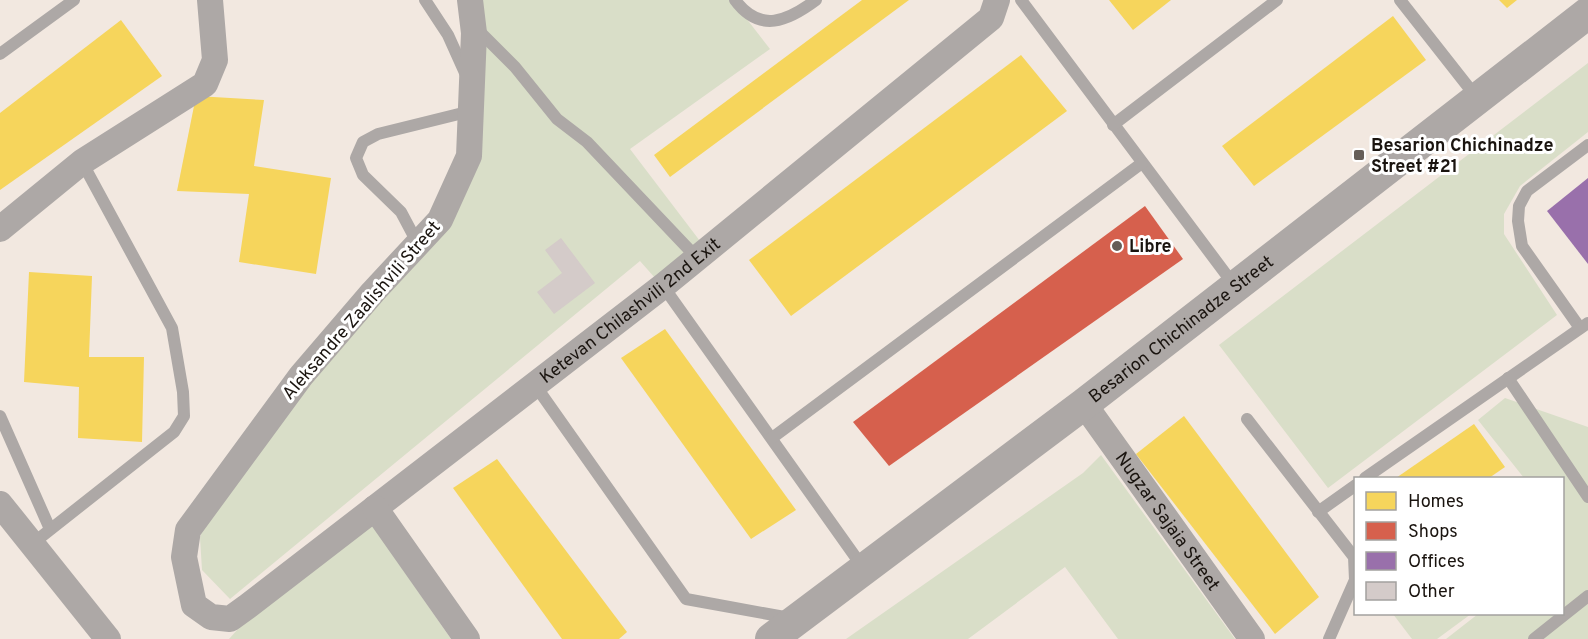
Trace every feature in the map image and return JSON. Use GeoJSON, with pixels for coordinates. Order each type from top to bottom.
{"type":"FeatureCollection","features":[{"type":"Feature","properties":{"kind":"street"},"geometry":{"type":"LineString","coordinates":[[0,229],[82,162],[204,84],[215,60],[210,0]]}},
{"type":"Feature","properties":{"kind":"street","name":"Aleksandre Zaalishvili Street"},"geometry":{"type":"LineString","coordinates":[[248,606],[230,619],[211,617],[194,605],[184,556],[188,530],[301,376],[373,292],[440,220],[470,156],[473,25],[470,0]]}},
{"type":"Feature","properties":{"kind":"street","name":"Ketevan Chilashvili 2nd Exit"},"geometry":{"type":"LineString","coordinates":[[248,606],[663,286],[991,18],[997,0]]}},
{"type":"Feature","properties":{"kind":"street","name":"Besarion Chichinadze Street"},"geometry":{"type":"LineString","coordinates":[[771,639],[1084,404],[1588,14]]}},
{"type":"Feature","properties":{"kind":"street","name":"Nugzar Sajaia Street"},"geometry":{"type":"LineString","coordinates":[[1084,404],[1252,639]]}},
{"type":"Feature","properties":{"kind":"street"},"geometry":{"type":"LineString","coordinates":[[0,504],[41,537],[108,639]]}},
{"type":"Feature","properties":{"kind":"street"},"geometry":{"type":"LineString","coordinates":[[375,508],[467,639]]}},
{"type":"Feature","properties":{"kind":"lane"},"geometry":{"type":"LineString","coordinates":[[0,54],[74,0]]}},
{"type":"Feature","properties":{"kind":"lane"},"geometry":{"type":"LineString","coordinates":[[418,244],[401,212],[363,175],[356,158],[363,142],[378,134],[472,100],[448,35],[425,0]]}},
{"type":"Feature","properties":{"kind":"lane"},"geometry":{"type":"LineString","coordinates":[[735,0],[741,8],[761,21],[779,21],[797,14],[816,0]]}},
{"type":"Feature","properties":{"kind":"lane"},"geometry":{"type":"LineString","coordinates":[[1021,0],[1234,286]]}},
{"type":"Feature","properties":{"kind":"lane"},"geometry":{"type":"LineString","coordinates":[[1113,125],[1277,0]]}},
{"type":"Feature","properties":{"kind":"lane"},"geometry":{"type":"LineString","coordinates":[[1400,0],[1477,98]]}},
{"type":"Feature","properties":{"kind":"lane"},"geometry":{"type":"LineString","coordinates":[[473,25],[515,67],[557,119],[587,142],[697,258]]}},
{"type":"Feature","properties":{"kind":"lane"},"geometry":{"type":"LineString","coordinates":[[1366,477],[1584,326],[1522,246],[1518,221],[1519,206],[1527,191],[1588,145]]}},
{"type":"Feature","properties":{"kind":"lane"},"geometry":{"type":"LineString","coordinates":[[0,416],[41,537],[174,432],[184,416],[183,392],[172,328],[82,162]]}},
{"type":"Feature","properties":{"kind":"lane"},"geometry":{"type":"LineString","coordinates":[[772,438],[1142,163]]}},
{"type":"Feature","properties":{"kind":"lane"},"geometry":{"type":"LineString","coordinates":[[663,286],[864,569]]}},
{"type":"Feature","properties":{"kind":"lane"},"geometry":{"type":"LineString","coordinates":[[1508,378],[1588,497]]}},
{"type":"Feature","properties":{"kind":"lane"},"geometry":{"type":"LineString","coordinates":[[535,385],[686,599],[798,619]]}},
{"type":"Feature","properties":{"kind":"lane"},"geometry":{"type":"LineString","coordinates":[[1246,419],[1354,557],[1354,580],[1329,639]]}},
{"type":"Feature","properties":{"kind":"lane"},"geometry":{"type":"LineString","coordinates":[[1318,512],[1354,486]]}},
{"type":"Feature","properties":{"kind":"lane"},"geometry":{"type":"LineString","coordinates":[[1534,639],[1588,596]]}},
{"type":"Feature","properties":{"kind":"green space"},"geometry":{"type":"Polygon","coordinates":[[[479,0],[732,0],[770,49],[630,149],[703,245],[655,278],[640,261],[230,599],[202,570],[200,538],[203,526],[308,380],[454,210],[479,0]]]}},
{"type":"Feature","properties":{"kind":"green space"},"geometry":{"type":"Polygon","coordinates":[[[1588,63],[1588,132],[1520,186],[1504,214],[1504,234],[1557,315],[1328,488],[1219,345],[1588,63]]]}},
{"type":"Feature","properties":{"kind":"green space"},"geometry":{"type":"Polygon","coordinates":[[[1505,398],[1588,427],[1588,639],[1446,639],[1477,615],[1564,615],[1564,477],[1523,477],[1478,420],[1505,398]]]}},
{"type":"Feature","properties":{"kind":"green space"},"geometry":{"type":"Polygon","coordinates":[[[1101,455],[1235,639],[1118,639],[1065,567],[968,639],[846,639],[1083,473],[1101,455]]]}},
{"type":"Feature","properties":{"kind":"green space"},"geometry":{"type":"Polygon","coordinates":[[[370,522],[451,639],[229,639],[238,629],[370,522]]]}},
{"type":"Feature","properties":{"kind":"green space"},"geometry":{"type":"Polygon","coordinates":[[[1394,615],[1470,615],[1437,639],[1412,639],[1394,615]]]}},
{"type":"Feature","properties":{"kind":"building: Homes"},"geometry":{"type":"Polygon","coordinates":[[[862,0],[909,0],[670,177],[654,155],[862,0]]]}},
{"type":"Feature","properties":{"kind":"building: Homes"},"geometry":{"type":"Polygon","coordinates":[[[1109,0],[1171,0],[1133,30],[1109,0]]]}},
{"type":"Feature","properties":{"kind":"building: Homes"},"geometry":{"type":"Polygon","coordinates":[[[1499,0],[1517,0],[1507,8],[1499,0]]]}},
{"type":"Feature","properties":{"kind":"building: Homes"},"geometry":{"type":"Polygon","coordinates":[[[1393,16],[1426,60],[1254,186],[1222,146],[1393,16]]]}},
{"type":"Feature","properties":{"kind":"building: Homes"},"geometry":{"type":"Polygon","coordinates":[[[121,20],[162,76],[0,190],[0,113],[121,20]]]}},
{"type":"Feature","properties":{"kind":"building: Homes"},"geometry":{"type":"Polygon","coordinates":[[[1021,55],[1067,111],[791,316],[749,260],[1021,55]]]}},
{"type":"Feature","properties":{"kind":"building: Homes"},"geometry":{"type":"Polygon","coordinates":[[[196,96],[264,100],[254,166],[331,178],[316,274],[239,262],[249,194],[177,191],[196,96]]]}},
{"type":"Feature","properties":{"kind":"building: Homes"},"geometry":{"type":"Polygon","coordinates":[[[29,272],[92,276],[89,357],[144,357],[142,442],[78,438],[79,387],[24,382],[29,272]]]}},
{"type":"Feature","properties":{"kind":"building: Homes"},"geometry":{"type":"Polygon","coordinates":[[[665,329],[796,510],[751,539],[621,358],[665,329]]]}},
{"type":"Feature","properties":{"kind":"building: Homes"},"geometry":{"type":"Polygon","coordinates":[[[1184,416],[1319,597],[1275,634],[1136,454],[1184,416]]]}},
{"type":"Feature","properties":{"kind":"building: Homes"},"geometry":{"type":"Polygon","coordinates":[[[1474,424],[1505,467],[1490,477],[1397,477],[1474,424]]]}},
{"type":"Feature","properties":{"kind":"building: Homes"},"geometry":{"type":"Polygon","coordinates":[[[497,459],[627,632],[619,639],[562,639],[453,488],[497,459]]]}},
{"type":"Feature","properties":{"kind":"building: Shops"},"geometry":{"type":"Polygon","coordinates":[[[1145,206],[1183,259],[889,466],[853,422],[1145,206]]]}},
{"type":"Feature","properties":{"kind":"building: Offices"},"geometry":{"type":"Polygon","coordinates":[[[1588,178],[1588,264],[1547,211],[1588,178]]]}},
{"type":"Feature","properties":{"kind":"building: Other"},"geometry":{"type":"Polygon","coordinates":[[[561,238],[595,283],[554,314],[537,292],[562,273],[545,250],[561,238]]]}},
{"type":"Feature","properties":{"kind":"place","name":"Besarion Chichinadze Street #21"},"geometry":{"type":"Point","coordinates":[1359,155]}},
{"type":"Feature","properties":{"kind":"place","name":"Libre"},"geometry":{"type":"Point","coordinates":[1117,246]}}]}
